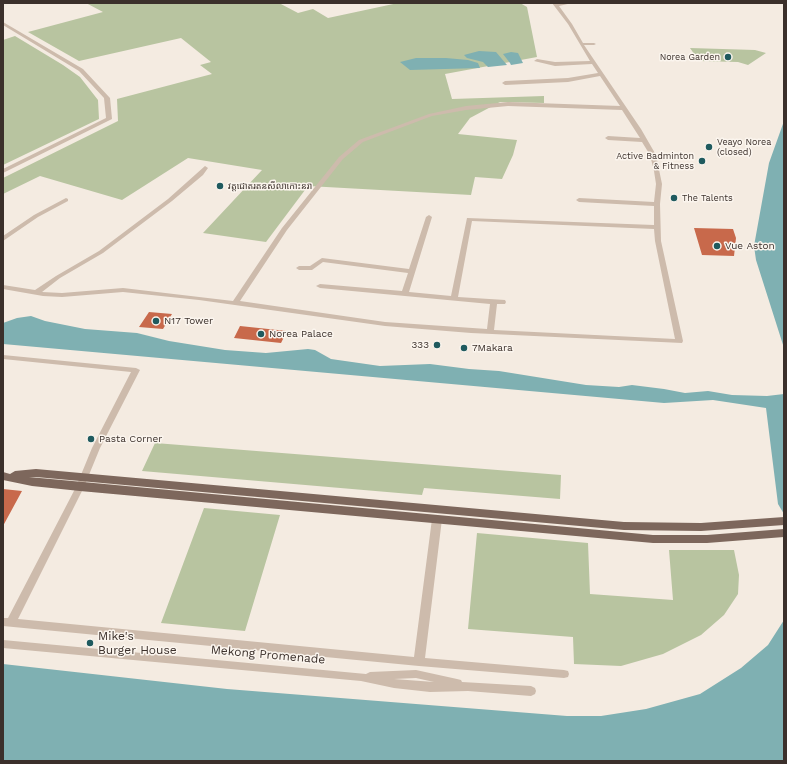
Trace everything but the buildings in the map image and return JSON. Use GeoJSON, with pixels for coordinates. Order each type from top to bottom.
{"type":"FeatureCollection","features":[{"type":"Feature","properties":{"kind":"main road"},"geometry":{"type":"LineString","coordinates":[[3,476],[32,482],[82,482],[624,526],[677,528],[784,521]]}},
{"type":"Feature","properties":{"kind":"main road"},"geometry":{"type":"LineString","coordinates":[[82,482],[437,519],[653,539],[724,538],[784,533]]}},
{"type":"Feature","properties":{"kind":"street"},"geometry":{"type":"LineString","coordinates":[[555,4],[570,3]]}},
{"type":"Feature","properties":{"kind":"street"},"geometry":{"type":"LineString","coordinates":[[3,287],[36,293],[62,295],[120,289],[235,302],[355,320],[490,332],[679,341],[658,241],[658,184],[657,171],[653,155],[645,140],[600,74],[570,24],[555,4]]}},
{"type":"Feature","properties":{"kind":"street"},"geometry":{"type":"LineString","coordinates":[[3,23],[81,70],[107,98],[109,119],[3,170]]}},
{"type":"Feature","properties":{"kind":"street"},"geometry":{"type":"LineString","coordinates":[[581,44],[594,44]]}},
{"type":"Feature","properties":{"kind":"street"},"geometry":{"type":"LineString","coordinates":[[537,61],[555,64],[593,62]]}},
{"type":"Feature","properties":{"kind":"street"},"geometry":{"type":"LineString","coordinates":[[505,83],[568,80],[600,74]]}},
{"type":"Feature","properties":{"kind":"street"},"geometry":{"type":"LineString","coordinates":[[235,302],[284,229],[341,158],[361,141],[431,115],[466,108],[508,104],[623,108]]}},
{"type":"Feature","properties":{"kind":"street"},"geometry":{"type":"LineString","coordinates":[[608,138],[645,140]]}},
{"type":"Feature","properties":{"kind":"street"},"geometry":{"type":"LineString","coordinates":[[36,293],[58,276],[101,252],[170,200],[201,174],[205,168]]}},
{"type":"Feature","properties":{"kind":"street"},"geometry":{"type":"LineString","coordinates":[[3,239],[36,216],[66,200]]}},
{"type":"Feature","properties":{"kind":"street"},"geometry":{"type":"LineString","coordinates":[[579,200],[657,204]]}},
{"type":"Feature","properties":{"kind":"street"},"geometry":{"type":"LineString","coordinates":[[405,294],[429,217]]}},
{"type":"Feature","properties":{"kind":"street"},"geometry":{"type":"LineString","coordinates":[[454,298],[469,219],[515,224],[658,227]]}},
{"type":"Feature","properties":{"kind":"street"},"geometry":{"type":"LineString","coordinates":[[299,268],[312,268],[322,260],[412,271]]}},
{"type":"Feature","properties":{"kind":"street"},"geometry":{"type":"LineString","coordinates":[[320,286],[502,302]]}},
{"type":"Feature","properties":{"kind":"street"},"geometry":{"type":"LineString","coordinates":[[490,332],[494,302]]}},
{"type":"Feature","properties":{"kind":"street"},"geometry":{"type":"LineString","coordinates":[[3,357],[136,370],[96,448],[82,482],[7,622],[419,662],[564,674]]}},
{"type":"Feature","properties":{"kind":"street"},"geometry":{"type":"LineString","coordinates":[[419,662],[437,519]]}},
{"type":"Feature","properties":{"kind":"street","name":"Mekong Promenade"},"geometry":{"type":"LineString","coordinates":[[3,644],[361,677],[416,674],[468,686],[531,691]]}},
{"type":"Feature","properties":{"kind":"green space"},"geometry":{"type":"Polygon","coordinates":[[[86,3],[279,3],[298,13],[313,9],[328,18],[398,3],[520,3],[527,7],[537,57],[445,74],[452,99],[544,96],[544,103],[500,102],[470,118],[458,134],[517,140],[513,155],[502,179],[475,177],[471,195],[308,186],[266,242],[203,233],[262,170],[188,158],[122,200],[40,176],[3,194],[3,178],[118,121],[117,99],[212,74],[200,65],[211,62],[181,38],[79,61],[28,32],[103,12],[86,3]]]}},
{"type":"Feature","properties":{"kind":"green space"},"geometry":{"type":"Polygon","coordinates":[[[15,36],[80,77],[98,100],[99,119],[3,165],[3,40],[15,36]]]}},
{"type":"Feature","properties":{"kind":"green space","name":"Norea Garden"},"geometry":{"type":"Polygon","coordinates":[[[690,48],[755,50],[766,53],[748,65],[738,62],[699,61],[690,48]]]}},
{"type":"Feature","properties":{"kind":"green space"},"geometry":{"type":"Polygon","coordinates":[[[155,443],[561,475],[560,499],[424,488],[422,495],[142,471],[155,443]]]}},
{"type":"Feature","properties":{"kind":"green space"},"geometry":{"type":"Polygon","coordinates":[[[204,508],[280,515],[245,631],[161,623],[204,508]]]}},
{"type":"Feature","properties":{"kind":"green space"},"geometry":{"type":"Polygon","coordinates":[[[477,533],[588,543],[590,594],[673,600],[669,550],[734,550],[739,575],[738,594],[724,615],[701,635],[663,654],[621,666],[574,664],[573,637],[468,629],[477,533]]]}},
{"type":"Feature","properties":{"kind":"water"},"geometry":{"type":"Polygon","coordinates":[[[479,51],[496,52],[507,65],[488,67],[483,62],[467,58],[464,55],[479,51]]]}},
{"type":"Feature","properties":{"kind":"water"},"geometry":{"type":"Polygon","coordinates":[[[511,52],[518,53],[523,63],[511,65],[503,54],[511,52]]]}},
{"type":"Feature","properties":{"kind":"water"},"geometry":{"type":"Polygon","coordinates":[[[416,58],[468,60],[478,63],[480,68],[410,70],[400,62],[416,58]]]}},
{"type":"Feature","properties":{"kind":"water"},"geometry":{"type":"Polygon","coordinates":[[[784,121],[784,348],[756,260],[754,246],[769,163],[784,121]]]}},
{"type":"Feature","properties":{"kind":"water"},"geometry":{"type":"Polygon","coordinates":[[[31,316],[45,321],[85,329],[137,333],[169,341],[225,350],[266,353],[308,349],[315,350],[331,359],[380,366],[430,364],[499,371],[586,385],[619,387],[632,385],[685,393],[708,391],[732,395],[767,396],[784,394],[784,514],[778,504],[766,408],[713,400],[664,403],[3,344],[3,323],[17,318],[31,316]]]}},
{"type":"Feature","properties":{"kind":"water"},"geometry":{"type":"Polygon","coordinates":[[[784,620],[784,761],[3,761],[3,664],[227,689],[567,716],[601,716],[646,709],[700,694],[741,668],[768,645],[784,620]]]}},
{"type":"Feature","properties":{"kind":"place","name":"Norea Garden"},"geometry":{"type":"Point","coordinates":[728,57]}},
{"type":"Feature","properties":{"kind":"place","name":"Veayo Norea (closed)"},"geometry":{"type":"Point","coordinates":[709,147]}},
{"type":"Feature","properties":{"kind":"place","name":"Active Badminton & Fitness"},"geometry":{"type":"Point","coordinates":[702,161]}},
{"type":"Feature","properties":{"kind":"place","name":"វត្តជោតរតនសីលាកោះនរា"},"geometry":{"type":"Point","coordinates":[220,186]}},
{"type":"Feature","properties":{"kind":"place","name":"The Talents"},"geometry":{"type":"Point","coordinates":[674,198]}},
{"type":"Feature","properties":{"kind":"place","name":"Vue Aston"},"geometry":{"type":"Point","coordinates":[717,246]}},
{"type":"Feature","properties":{"kind":"place","name":"N17 Tower"},"geometry":{"type":"Point","coordinates":[156,321]}},
{"type":"Feature","properties":{"kind":"place","name":"Norea Palace"},"geometry":{"type":"Point","coordinates":[261,334]}},
{"type":"Feature","properties":{"kind":"place","name":"333"},"geometry":{"type":"Point","coordinates":[437,345]}},
{"type":"Feature","properties":{"kind":"place","name":"7Makara"},"geometry":{"type":"Point","coordinates":[464,348]}},
{"type":"Feature","properties":{"kind":"place","name":"Pasta Corner"},"geometry":{"type":"Point","coordinates":[91,439]}},
{"type":"Feature","properties":{"kind":"place","name":"Mike's Burger House"},"geometry":{"type":"Point","coordinates":[90,643]}}]}
